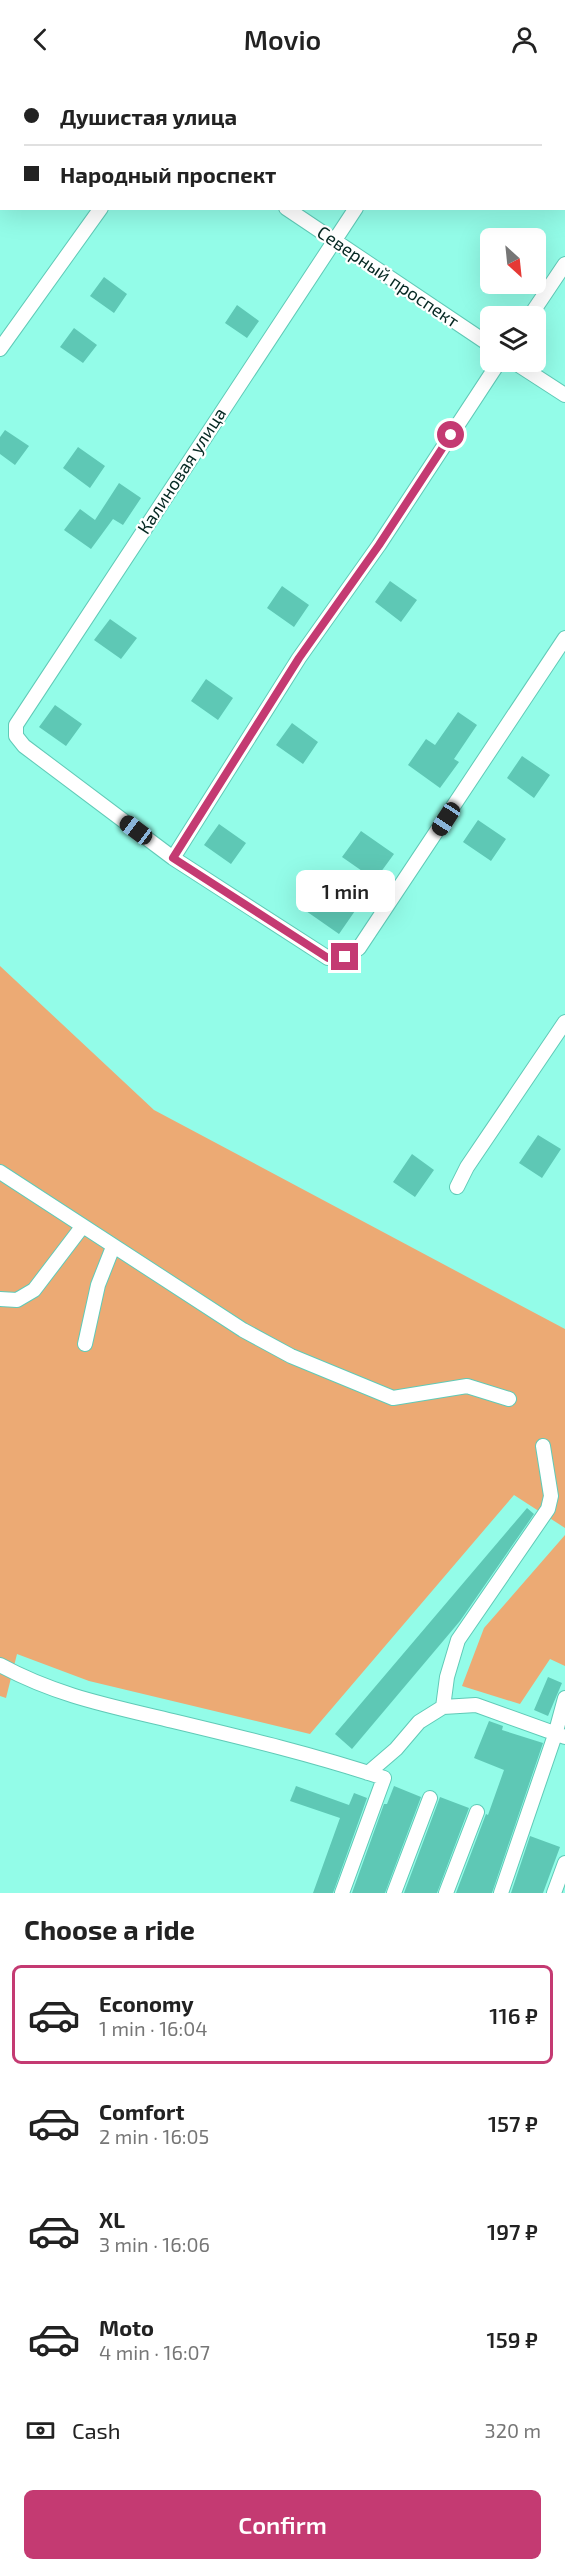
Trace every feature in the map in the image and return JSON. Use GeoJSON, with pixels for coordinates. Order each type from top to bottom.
{"type":"FeatureCollection","features":[{"type":"Feature","properties":{"kind":"street"},"geometry":{"type":"LineString","coordinates":[[0,349],[100,210]]}},
{"type":"Feature","properties":{"kind":"street","name":"Северный проспект"},"geometry":{"type":"LineString","coordinates":[[289,210],[480,338]]}},
{"type":"Feature","properties":{"kind":"street","name":"Калиновая улица"},"geometry":{"type":"LineString","coordinates":[[173,858],[24,746],[16,736],[16,725],[355,210]]}},
{"type":"Feature","properties":{"kind":"street"},"geometry":{"type":"LineString","coordinates":[[537,306],[565,264]]}},
{"type":"Feature","properties":{"kind":"street"},"geometry":{"type":"LineString","coordinates":[[493,372],[379,545],[299,658],[173,858],[328,958],[345,957],[359,948],[565,638]]}},
{"type":"Feature","properties":{"kind":"street"},"geometry":{"type":"LineString","coordinates":[[529,372],[565,395]]}},
{"type":"Feature","properties":{"kind":"street"},"geometry":{"type":"LineString","coordinates":[[457,1187],[467,1167],[565,1022]]}},
{"type":"Feature","properties":{"kind":"street"},"geometry":{"type":"LineString","coordinates":[[0,1172],[243,1330],[291,1356],[393,1398],[467,1386],[509,1398]]}},
{"type":"Feature","properties":{"kind":"street"},"geometry":{"type":"LineString","coordinates":[[0,1299],[17,1300],[34,1290],[82,1227]]}},
{"type":"Feature","properties":{"kind":"street"},"geometry":{"type":"LineString","coordinates":[[86,1344],[98,1285],[113,1247]]}},
{"type":"Feature","properties":{"kind":"street"},"geometry":{"type":"LineString","coordinates":[[443,1707],[447,1677],[458,1640],[548,1509],[551,1496],[543,1446]]}},
{"type":"Feature","properties":{"kind":"street"},"geometry":{"type":"LineString","coordinates":[[0,1665],[32,1682],[99,1705],[310,1755],[384,1779],[342,1893]]}},
{"type":"Feature","properties":{"kind":"street"},"geometry":{"type":"LineString","coordinates":[[501,1893],[560,1736],[565,1698]]}},
{"type":"Feature","properties":{"kind":"street"},"geometry":{"type":"LineString","coordinates":[[368,1773],[396,1749],[419,1722],[443,1707],[476,1705],[560,1736]]}},
{"type":"Feature","properties":{"kind":"street"},"geometry":{"type":"LineString","coordinates":[[394,1893],[430,1798]]}},
{"type":"Feature","properties":{"kind":"street"},"geometry":{"type":"LineString","coordinates":[[446,1893],[477,1812]]}},
{"type":"Feature","properties":{"kind":"street"},"geometry":{"type":"LineString","coordinates":[[554,1893],[565,1863]]}},
{"type":"Feature","properties":{"kind":"shaded area"},"geometry":{"type":"Polygon","coordinates":[[[0,966],[154,1110],[565,1329],[565,1528],[514,1495],[310,1734],[89,1681],[17,1654],[6,1698],[0,1696],[0,966]]]}},
{"type":"Feature","properties":{"kind":"shaded area"},"geometry":{"type":"Polygon","coordinates":[[[565,1535],[565,1666],[550,1659],[520,1704],[462,1686],[484,1628],[565,1535]]]}},
{"type":"Feature","properties":{"kind":"building"},"geometry":{"type":"Polygon","coordinates":[[[104,277],[127,294],[114,313],[90,296],[104,277]]]}},
{"type":"Feature","properties":{"kind":"building"},"geometry":{"type":"Polygon","coordinates":[[[237,305],[259,321],[247,338],[225,323],[237,305]]]}},
{"type":"Feature","properties":{"kind":"building"},"geometry":{"type":"Polygon","coordinates":[[[74,328],[97,345],[83,363],[60,347],[74,328]]]}},
{"type":"Feature","properties":{"kind":"building"},"geometry":{"type":"Polygon","coordinates":[[[5,430],[29,446],[15,465],[0,454],[0,437],[5,430]]]}},
{"type":"Feature","properties":{"kind":"building"},"geometry":{"type":"Polygon","coordinates":[[[78,447],[105,466],[90,488],[63,468],[78,447]]]}},
{"type":"Feature","properties":{"kind":"building"},"geometry":{"type":"Polygon","coordinates":[[[119,483],[141,498],[123,525],[113,519],[91,549],[64,530],[80,509],[95,520],[119,483]]]}},
{"type":"Feature","properties":{"kind":"building"},"geometry":{"type":"Polygon","coordinates":[[[390,581],[417,600],[401,622],[375,602],[390,581]]]}},
{"type":"Feature","properties":{"kind":"building"},"geometry":{"type":"Polygon","coordinates":[[[282,586],[309,605],[294,627],[267,608],[282,586]]]}},
{"type":"Feature","properties":{"kind":"building"},"geometry":{"type":"Polygon","coordinates":[[[110,619],[137,638],[121,659],[94,640],[110,619]]]}},
{"type":"Feature","properties":{"kind":"building"},"geometry":{"type":"Polygon","coordinates":[[[206,679],[233,698],[218,720],[191,701],[206,679]]]}},
{"type":"Feature","properties":{"kind":"building"},"geometry":{"type":"Polygon","coordinates":[[[55,705],[82,724],[66,746],[39,727],[55,705]]]}},
{"type":"Feature","properties":{"kind":"building"},"geometry":{"type":"Polygon","coordinates":[[[458,712],[477,725],[454,759],[459,762],[440,788],[408,765],[426,739],[435,745],[458,712]]]}},
{"type":"Feature","properties":{"kind":"building"},"geometry":{"type":"Polygon","coordinates":[[[292,723],[318,742],[303,764],[276,745],[292,723]]]}},
{"type":"Feature","properties":{"kind":"building"},"geometry":{"type":"Polygon","coordinates":[[[522,756],[550,775],[534,798],[507,778],[522,756]]]}},
{"type":"Feature","properties":{"kind":"building"},"geometry":{"type":"Polygon","coordinates":[[[478,820],[506,839],[491,861],[463,842],[478,820]]]}},
{"type":"Feature","properties":{"kind":"building"},"geometry":{"type":"Polygon","coordinates":[[[219,824],[246,843],[231,864],[204,845],[219,824]]]}},
{"type":"Feature","properties":{"kind":"building"},"geometry":{"type":"Polygon","coordinates":[[[361,831],[394,854],[375,880],[342,857],[361,831]]]}},
{"type":"Feature","properties":{"kind":"building"},"geometry":{"type":"Polygon","coordinates":[[[325,884],[357,908],[339,934],[306,911],[325,884]]]}},
{"type":"Feature","properties":{"kind":"building"},"geometry":{"type":"Polygon","coordinates":[[[538,1135],[561,1149],[542,1178],[519,1163],[538,1135]]]}},
{"type":"Feature","properties":{"kind":"building"},"geometry":{"type":"Polygon","coordinates":[[[412,1154],[434,1170],[415,1197],[393,1182],[412,1154]]]}},
{"type":"Feature","properties":{"kind":"building"},"geometry":{"type":"Polygon","coordinates":[[[527,1508],[534,1514],[460,1621],[352,1749],[335,1734],[527,1508]]]}},
{"type":"Feature","properties":{"kind":"building"},"geometry":{"type":"Polygon","coordinates":[[[548,1677],[562,1683],[548,1716],[534,1710],[548,1677]]]}},
{"type":"Feature","properties":{"kind":"building"},"geometry":{"type":"Polygon","coordinates":[[[489,1721],[503,1726],[502,1730],[543,1743],[492,1893],[456,1893],[504,1770],[474,1758],[489,1721]]]}},
{"type":"Feature","properties":{"kind":"building"},"geometry":{"type":"Polygon","coordinates":[[[296,1786],[349,1805],[354,1793],[367,1798],[333,1893],[313,1893],[340,1818],[290,1801],[296,1786]]]}},
{"type":"Feature","properties":{"kind":"building"},"geometry":{"type":"Polygon","coordinates":[[[394,1786],[421,1797],[385,1893],[352,1893],[384,1804],[387,1804],[394,1786]]]}},
{"type":"Feature","properties":{"kind":"building"},"geometry":{"type":"Polygon","coordinates":[[[440,1797],[469,1808],[437,1893],[404,1893],[440,1797]]]}},
{"type":"Feature","properties":{"kind":"building"},"geometry":{"type":"Polygon","coordinates":[[[530,1836],[560,1847],[543,1893],[511,1893],[530,1836]]]}},
{"type":"Feature","properties":{"kind":"route"},"geometry":{"type":"LineString","coordinates":[[345,957],[328,958],[173,858],[299,658],[379,545],[451,435]]}}]}
